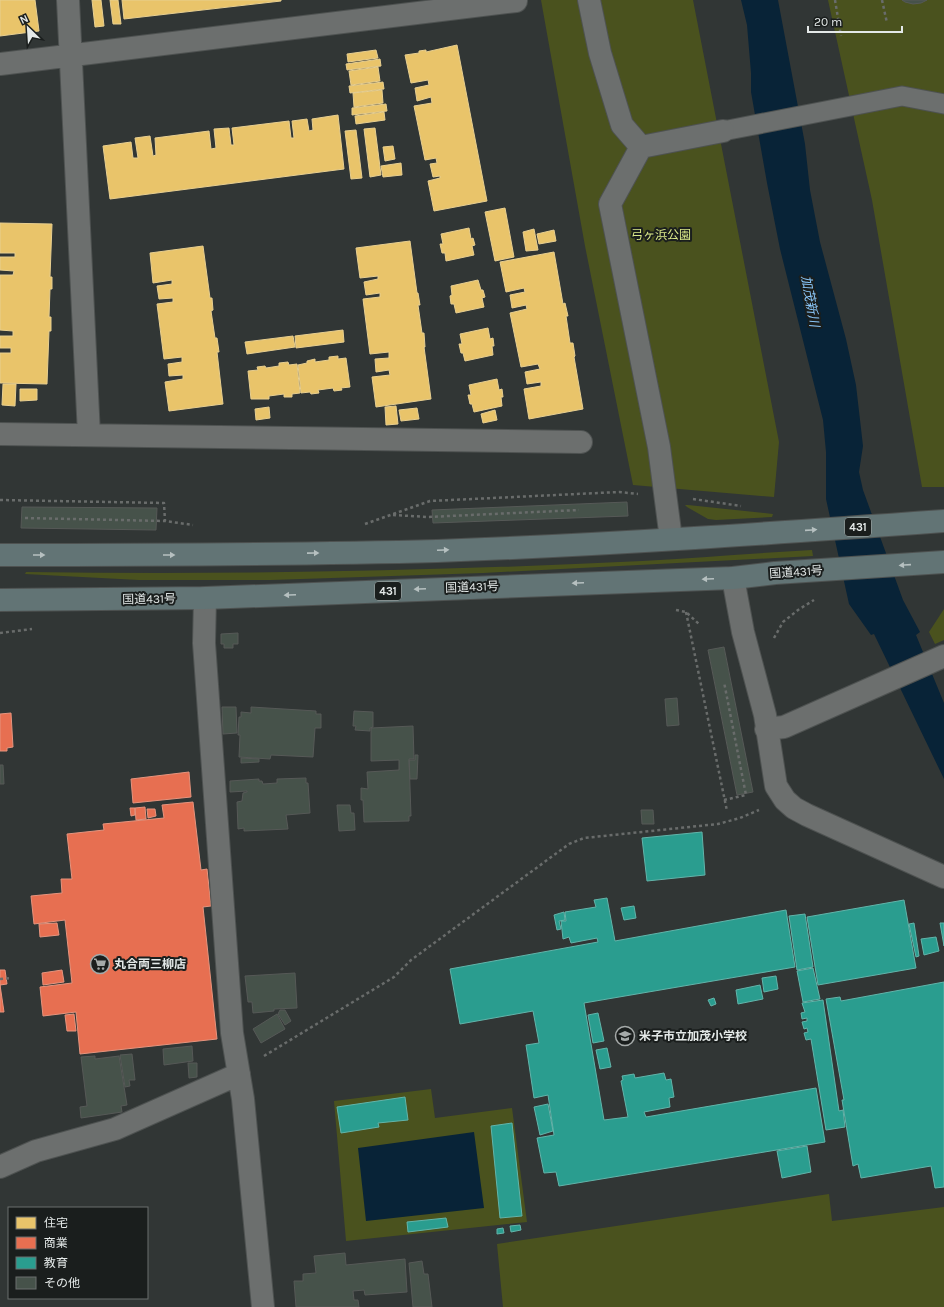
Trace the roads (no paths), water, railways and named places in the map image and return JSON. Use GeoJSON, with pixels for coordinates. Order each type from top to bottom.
{"type":"FeatureCollection","features":[{"type":"Feature","properties":{"kind":"highway","name":"431"},"geometry":{"type":"LineString","coordinates":[[0,555],[205,556],[423,551],[670,539],[944,521]]}},
{"type":"Feature","properties":{"kind":"highway","name":"国道431号"},"geometry":{"type":"LineString","coordinates":[[0,600],[205,598],[733,578],[775,573],[944,562]]}},
{"type":"Feature","properties":{"kind":"street"},"geometry":{"type":"LineString","coordinates":[[68,0],[88,435]]}},
{"type":"Feature","properties":{"kind":"street"},"geometry":{"type":"LineString","coordinates":[[589,0],[600,53],[622,125],[641,147]]}},
{"type":"Feature","properties":{"kind":"street"},"geometry":{"type":"LineString","coordinates":[[0,64],[516,1]]}},
{"type":"Feature","properties":{"kind":"street"},"geometry":{"type":"LineString","coordinates":[[641,147],[723,131]]}},
{"type":"Feature","properties":{"kind":"street"},"geometry":{"type":"LineString","coordinates":[[641,147],[610,204],[659,447],[670,539]]}},
{"type":"Feature","properties":{"kind":"street"},"geometry":{"type":"LineString","coordinates":[[0,434],[581,442]]}},
{"type":"Feature","properties":{"kind":"street"},"geometry":{"type":"LineString","coordinates":[[733,578],[743,632],[765,715],[776,786],[784,798],[794,808],[807,815],[944,877]]}},
{"type":"Feature","properties":{"kind":"street"},"geometry":{"type":"LineString","coordinates":[[205,598],[204,643],[232,1033],[243,1098],[263,1307]]}},
{"type":"Feature","properties":{"kind":"street"},"geometry":{"type":"LineString","coordinates":[[766,729],[784,727],[944,656]]}},
{"type":"Feature","properties":{"kind":"street"},"geometry":{"type":"LineString","coordinates":[[0,1167],[36,1151],[115,1129],[239,1074]]}},
{"type":"Feature","properties":{"kind":"lane"},"geometry":{"type":"LineString","coordinates":[[723,131],[902,96],[944,104]]}},
{"type":"Feature","properties":{"kind":"water","name":"加茂新川"},"geometry":{"type":"Polygon","coordinates":[[[741,0],[778,0],[805,144],[810,190],[820,242],[846,339],[856,385],[863,446],[859,472],[863,490],[903,600],[920,632],[916,635],[944,703],[944,779],[874,634],[871,635],[849,604],[826,499],[826,452],[823,420],[780,249],[767,183],[751,92],[747,25],[741,0]]]}},
{"type":"Feature","properties":{"kind":"water"},"geometry":{"type":"Polygon","coordinates":[[[474,1132],[484,1208],[366,1221],[358,1148],[474,1132]]]}},
{"type":"Feature","properties":{"kind":"place","name":"丸合両三柳店"},"geometry":{"type":"Point","coordinates":[100,964]}},
{"type":"Feature","properties":{"kind":"place","name":"米子市立加茂小学校"},"geometry":{"type":"Point","coordinates":[625,1036]}},
{"type":"Feature","properties":{"kind":"park label","name":"弓ヶ浜公園"},"geometry":{"type":"Point","coordinates":[661,235]}}]}
